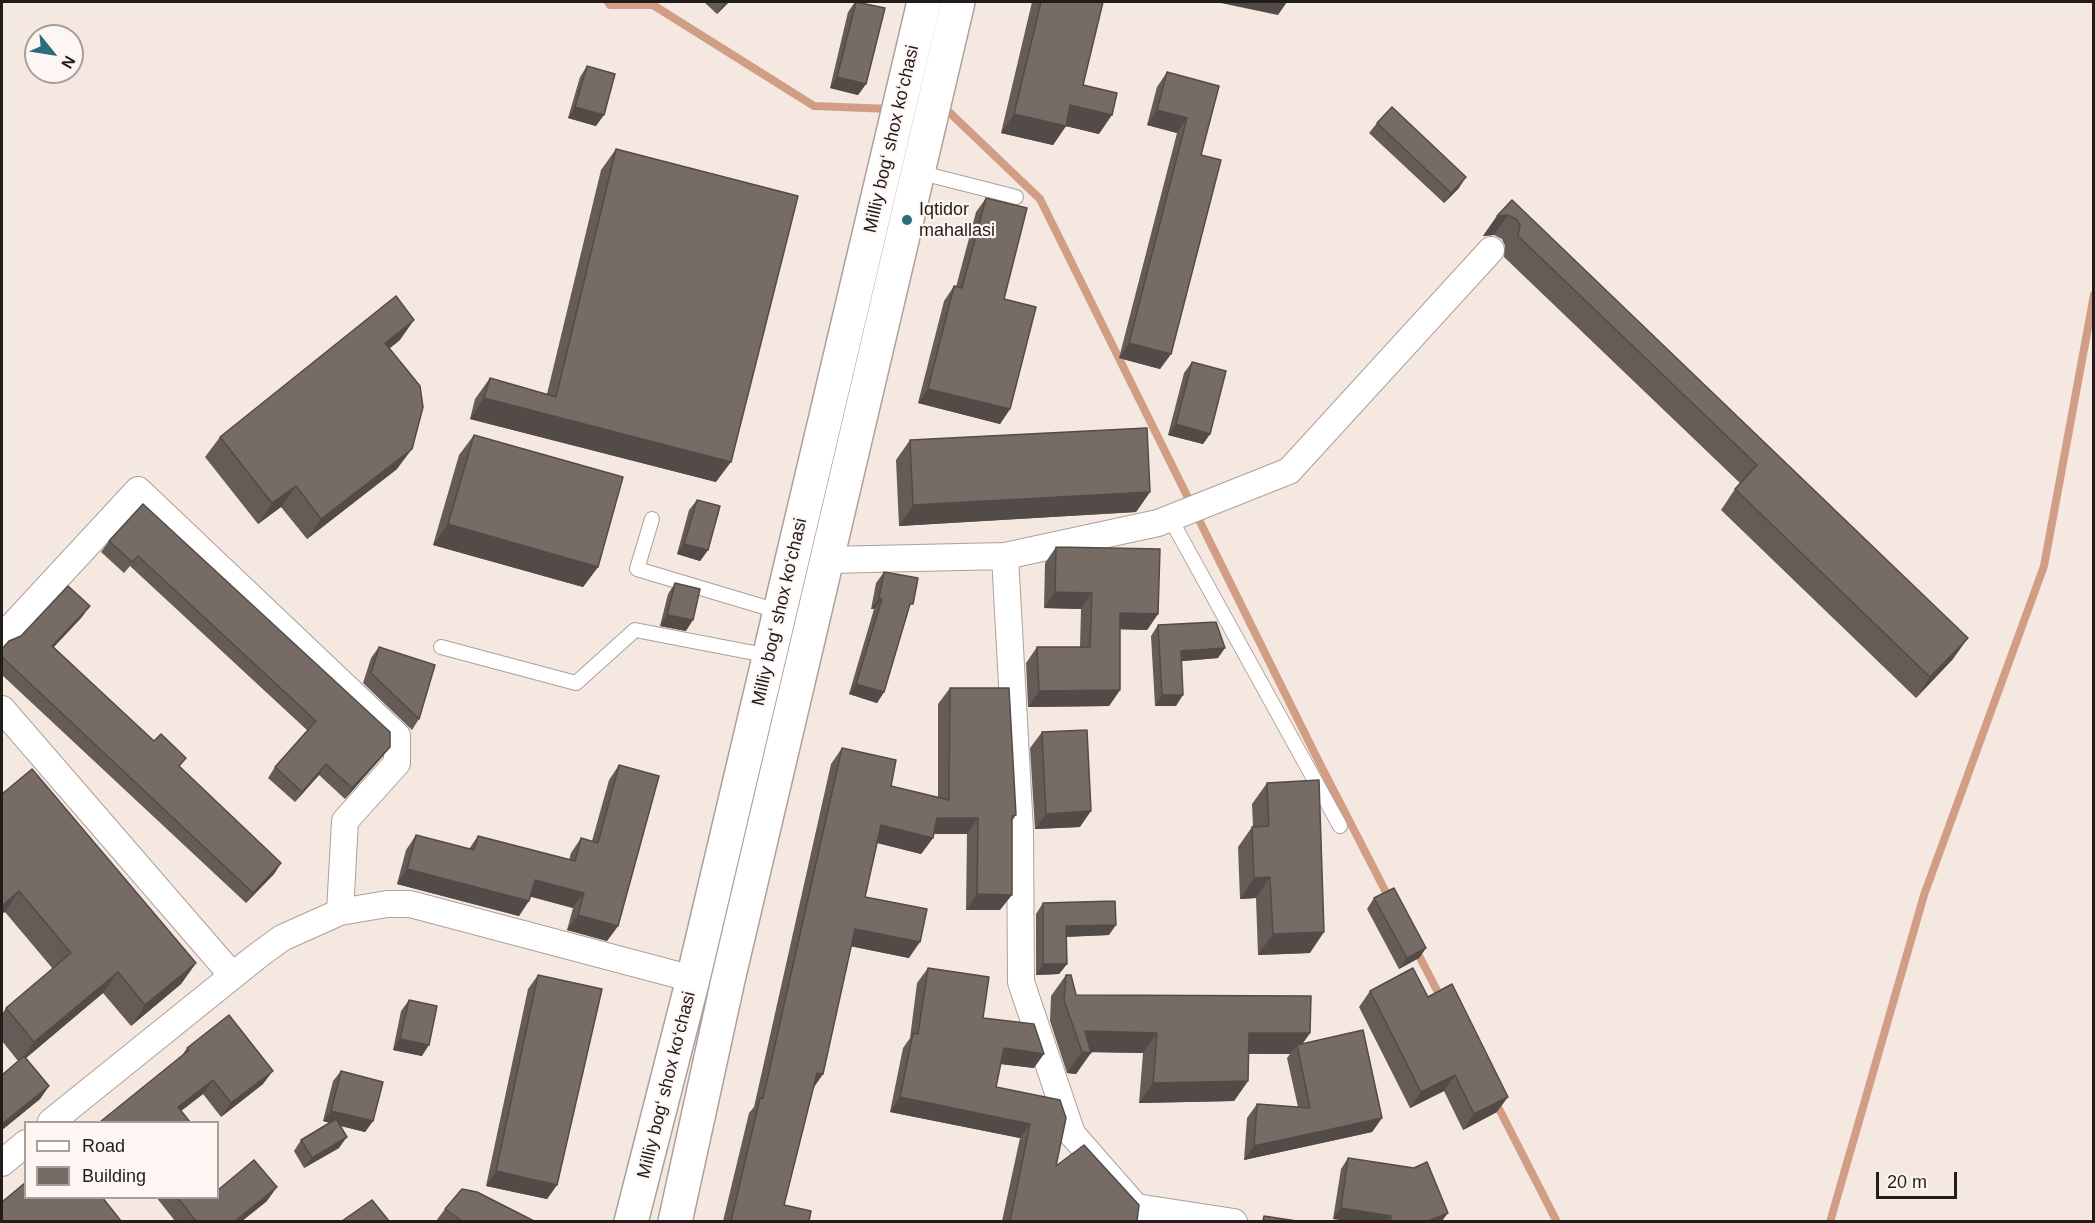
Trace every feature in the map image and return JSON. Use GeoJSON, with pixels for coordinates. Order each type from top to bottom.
{"type":"FeatureCollection","features":[{"type":"Feature","properties":{"kind":"main road","name":"Milliy bog‘ shox ko‘chasi"},"geometry":{"type":"LineString","coordinates":[[675,1221],[728,980],[828,560],[912,152],[905,86],[924,2]]}},
{"type":"Feature","properties":{"kind":"main road","name":"Milliy bog‘ shox ko‘chasi"},"geometry":{"type":"LineString","coordinates":[[631,1221],[693,978],[781,612],[912,152],[938,89],[958,2]]}},
{"type":"Feature","properties":{"kind":"street"},"geometry":{"type":"LineString","coordinates":[[828,560],[1005,556],[1158,523],[1289,471],[1491,250]]}},
{"type":"Feature","properties":{"kind":"street"},"geometry":{"type":"LineString","coordinates":[[2,637],[138,490],[397,736],[397,763],[345,822],[340,912]]}},
{"type":"Feature","properties":{"kind":"street"},"geometry":{"type":"LineString","coordinates":[[1005,556],[1020,831],[1021,982],[1072,1134],[1136,1207],[1234,1221]]}},
{"type":"Feature","properties":{"kind":"street"},"geometry":{"type":"LineString","coordinates":[[2,709],[232,975]]}},
{"type":"Feature","properties":{"kind":"street"},"geometry":{"type":"LineString","coordinates":[[52,1121],[232,975],[282,938],[340,912],[387,904],[410,904],[693,978]]}},
{"type":"Feature","properties":{"kind":"street"},"geometry":{"type":"LineString","coordinates":[[2,1163],[24,1145]]}},
{"type":"Feature","properties":{"kind":"lane"},"geometry":{"type":"LineString","coordinates":[[912,152],[1016,197]]}},
{"type":"Feature","properties":{"kind":"lane"},"geometry":{"type":"LineString","coordinates":[[1185,511],[1340,825]]}},
{"type":"Feature","properties":{"kind":"lane"},"geometry":{"type":"LineString","coordinates":[[652,519],[637,569],[781,612]]}},
{"type":"Feature","properties":{"kind":"lane"},"geometry":{"type":"LineString","coordinates":[[441,647],[576,683],[635,630],[771,656]]}},
{"type":"Feature","properties":{"kind":"building"},"geometry":{"type":"Polygon","coordinates":[[[856,2],[885,8],[866,84],[837,77],[856,2]]]}},
{"type":"Feature","properties":{"kind":"building"},"geometry":{"type":"Polygon","coordinates":[[[1041,2],[1103,2],[1083,85],[1117,93],[1112,115],[1070,105],[1066,126],[1014,114],[1041,2]]]}},
{"type":"Feature","properties":{"kind":"building"},"geometry":{"type":"Polygon","coordinates":[[[587,66],[615,74],[604,115],[575,107],[587,66]]]}},
{"type":"Feature","properties":{"kind":"building"},"geometry":{"type":"Polygon","coordinates":[[[1167,72],[1219,86],[1201,155],[1221,160],[1171,354],[1129,343],[1187,118],[1157,110],[1167,72]]]}},
{"type":"Feature","properties":{"kind":"building"},"geometry":{"type":"Polygon","coordinates":[[[1392,107],[1466,177],[1451,193],[1377,123],[1392,107]]]}},
{"type":"Feature","properties":{"kind":"building"},"geometry":{"type":"Polygon","coordinates":[[[616,149],[798,196],[731,462],[484,398],[490,378],[556,397],[616,149]]]}},
{"type":"Feature","properties":{"kind":"building"},"geometry":{"type":"Polygon","coordinates":[[[986,198],[1027,208],[1004,299],[1036,307],[1010,409],[928,389],[954,286],[962,288],[986,198]]]}},
{"type":"Feature","properties":{"kind":"building"},"geometry":{"type":"Polygon","coordinates":[[[1512,200],[1968,638],[1930,677],[1735,489],[1757,465],[1518,236],[1520,225],[1516,219],[1508,215],[1497,216],[1512,200]]]}},
{"type":"Feature","properties":{"kind":"building"},"geometry":{"type":"Polygon","coordinates":[[[396,296],[414,320],[385,343],[420,386],[423,407],[412,449],[321,519],[296,486],[272,503],[220,437],[396,296]]]}},
{"type":"Feature","properties":{"kind":"building"},"geometry":{"type":"Polygon","coordinates":[[[1192,362],[1226,371],[1210,434],[1176,424],[1192,362]]]}},
{"type":"Feature","properties":{"kind":"building"},"geometry":{"type":"Polygon","coordinates":[[[1147,428],[1150,492],[913,505],[910,440],[1147,428]]]}},
{"type":"Feature","properties":{"kind":"building"},"geometry":{"type":"Polygon","coordinates":[[[474,435],[623,477],[598,567],[448,524],[474,435]]]}},
{"type":"Feature","properties":{"kind":"building"},"geometry":{"type":"Polygon","coordinates":[[[697,500],[720,506],[708,550],[684,544],[697,500]]]}},
{"type":"Feature","properties":{"kind":"building"},"geometry":{"type":"Polygon","coordinates":[[[143,504],[390,732],[390,747],[352,788],[326,764],[302,792],[275,767],[316,721],[138,556],[132,562],[109,541],[143,504]]]}},
{"type":"Feature","properties":{"kind":"building"},"geometry":{"type":"Polygon","coordinates":[[[1056,547],[1160,549],[1158,614],[1120,613],[1120,690],[1039,691],[1037,647],[1090,647],[1092,593],[1055,592],[1056,547]]]}},
{"type":"Feature","properties":{"kind":"building"},"geometry":{"type":"Polygon","coordinates":[[[884,572],[918,578],[913,604],[910,604],[884,692],[856,684],[882,599],[879,598],[884,572]]]}},
{"type":"Feature","properties":{"kind":"building"},"geometry":{"type":"Polygon","coordinates":[[[675,583],[700,589],[693,620],[667,615],[675,583]]]}},
{"type":"Feature","properties":{"kind":"building"},"geometry":{"type":"Polygon","coordinates":[[[68,586],[90,606],[52,646],[154,741],[161,734],[186,758],[179,766],[281,863],[253,893],[2,657],[2,649],[9,641],[21,636],[68,586]]]}},
{"type":"Feature","properties":{"kind":"building"},"geometry":{"type":"Polygon","coordinates":[[[1216,622],[1225,648],[1181,651],[1183,695],[1162,695],[1158,625],[1216,622]]]}},
{"type":"Feature","properties":{"kind":"building"},"geometry":{"type":"Polygon","coordinates":[[[379,647],[435,665],[419,719],[371,673],[379,647]]]}},
{"type":"Feature","properties":{"kind":"building"},"geometry":{"type":"Polygon","coordinates":[[[950,688],[1009,688],[1016,815],[1012,816],[1012,895],[977,894],[978,818],[937,818],[933,838],[881,825],[865,897],[927,909],[920,942],[855,929],[823,1074],[817,1073],[784,1205],[811,1211],[809,1221],[731,1221],[760,1098],[763,1098],[842,748],[896,760],[891,786],[949,800],[950,688]]]}},
{"type":"Feature","properties":{"kind":"building"},"geometry":{"type":"Polygon","coordinates":[[[1087,730],[1091,811],[1046,814],[1042,732],[1087,730]]]}},
{"type":"Feature","properties":{"kind":"building"},"geometry":{"type":"Polygon","coordinates":[[[619,765],[659,776],[618,926],[578,915],[584,893],[535,880],[529,901],[407,869],[416,835],[474,850],[478,836],[575,861],[581,838],[598,843],[619,765]]]}},
{"type":"Feature","properties":{"kind":"building"},"geometry":{"type":"Polygon","coordinates":[[[32,769],[196,963],[145,1005],[118,972],[34,1042],[6,1008],[71,953],[19,891],[2,906],[2,794],[32,769]]]}},
{"type":"Feature","properties":{"kind":"building"},"geometry":{"type":"Polygon","coordinates":[[[1319,780],[1324,932],[1273,934],[1270,877],[1254,878],[1252,827],[1269,826],[1267,783],[1319,780]]]}},
{"type":"Feature","properties":{"kind":"building"},"geometry":{"type":"Polygon","coordinates":[[[1394,888],[1426,948],[1407,958],[1374,898],[1394,888]]]}},
{"type":"Feature","properties":{"kind":"building"},"geometry":{"type":"Polygon","coordinates":[[[1115,901],[1116,925],[1066,926],[1067,964],[1043,964],[1043,903],[1115,901]]]}},
{"type":"Feature","properties":{"kind":"building"},"geometry":{"type":"Polygon","coordinates":[[[928,968],[989,977],[983,1018],[1034,1024],[1044,1054],[1004,1048],[996,1087],[1060,1100],[1066,1118],[1056,1166],[1084,1145],[1139,1205],[1137,1221],[1010,1221],[1030,1124],[900,1097],[913,1033],[918,1034],[928,968]]]}},
{"type":"Feature","properties":{"kind":"building"},"geometry":{"type":"Polygon","coordinates":[[[1413,968],[1428,997],[1452,984],[1508,1097],[1474,1114],[1455,1075],[1421,1092],[1370,991],[1413,968]]]}},
{"type":"Feature","properties":{"kind":"building"},"geometry":{"type":"Polygon","coordinates":[[[538,975],[602,989],[557,1185],[496,1171],[538,975]]]}},
{"type":"Feature","properties":{"kind":"building"},"geometry":{"type":"Polygon","coordinates":[[[1066,975],[1071,975],[1076,995],[1311,996],[1310,1033],[1249,1033],[1248,1081],[1153,1083],[1157,1033],[1085,1031],[1091,1053],[1082,1052],[1064,1000],[1066,975]]]}},
{"type":"Feature","properties":{"kind":"building"},"geometry":{"type":"Polygon","coordinates":[[[409,1000],[437,1006],[429,1045],[400,1039],[409,1000]]]}},
{"type":"Feature","properties":{"kind":"building"},"geometry":{"type":"Polygon","coordinates":[[[229,1015],[273,1071],[231,1103],[213,1080],[178,1107],[189,1121],[101,1121],[189,1050],[187,1048],[229,1015]]]}},
{"type":"Feature","properties":{"kind":"building"},"geometry":{"type":"Polygon","coordinates":[[[1363,1030],[1382,1118],[1254,1146],[1257,1104],[1310,1108],[1297,1045],[1363,1030]]]}},
{"type":"Feature","properties":{"kind":"building"},"geometry":{"type":"Polygon","coordinates":[[[24,1056],[49,1086],[2,1124],[2,1075],[24,1056]]]}},
{"type":"Feature","properties":{"kind":"building"},"geometry":{"type":"Polygon","coordinates":[[[341,1071],[383,1082],[373,1121],[331,1111],[341,1071]]]}},
{"type":"Feature","properties":{"kind":"building"},"geometry":{"type":"Polygon","coordinates":[[[336,1119],[347,1137],[312,1158],[301,1140],[336,1119]]]}},
{"type":"Feature","properties":{"kind":"building"},"geometry":{"type":"Polygon","coordinates":[[[1348,1158],[1414,1168],[1427,1162],[1448,1213],[1428,1221],[1391,1221],[1391,1216],[1341,1208],[1348,1158]]]}},
{"type":"Feature","properties":{"kind":"building"},"geometry":{"type":"Polygon","coordinates":[[[254,1160],[277,1187],[235,1221],[196,1221],[179,1199],[219,1199],[219,1189],[254,1160]]]}},
{"type":"Feature","properties":{"kind":"building"},"geometry":{"type":"Polygon","coordinates":[[[24,1184],[24,1199],[104,1199],[121,1221],[2,1221],[2,1202],[24,1184]]]}},
{"type":"Feature","properties":{"kind":"building"},"geometry":{"type":"Polygon","coordinates":[[[462,1189],[477,1192],[534,1221],[462,1221],[445,1209],[462,1189]]]}},
{"type":"Feature","properties":{"kind":"building"},"geometry":{"type":"Polygon","coordinates":[[[372,1200],[389,1221],[342,1221],[372,1200]]]}},
{"type":"Feature","properties":{"kind":"building"},"geometry":{"type":"Polygon","coordinates":[[[1264,1216],[1297,1221],[1263,1221],[1264,1216]]]}},
{"type":"Feature","properties":{"kind":"waterway"},"geometry":{"type":"LineString","coordinates":[[608,2],[610,5],[653,5],[814,106],[891,109]]}},
{"type":"Feature","properties":{"kind":"waterway"},"geometry":{"type":"LineString","coordinates":[[940,112],[949,112],[1040,199],[1318,760],[1391,902]]}},
{"type":"Feature","properties":{"kind":"waterway"},"geometry":{"type":"LineString","coordinates":[[1830,1222],[1924,895],[2044,566],[2094,295]]}},
{"type":"Feature","properties":{"kind":"waterway"},"geometry":{"type":"LineString","coordinates":[[1415,948],[1442,1000]]}},
{"type":"Feature","properties":{"kind":"waterway"},"geometry":{"type":"LineString","coordinates":[[1494,1099],[1557,1222]]}},
{"type":"Feature","properties":{"kind":"place","name":"Iqtidor mahallasi"},"geometry":{"type":"Point","coordinates":[907,220]}}]}
